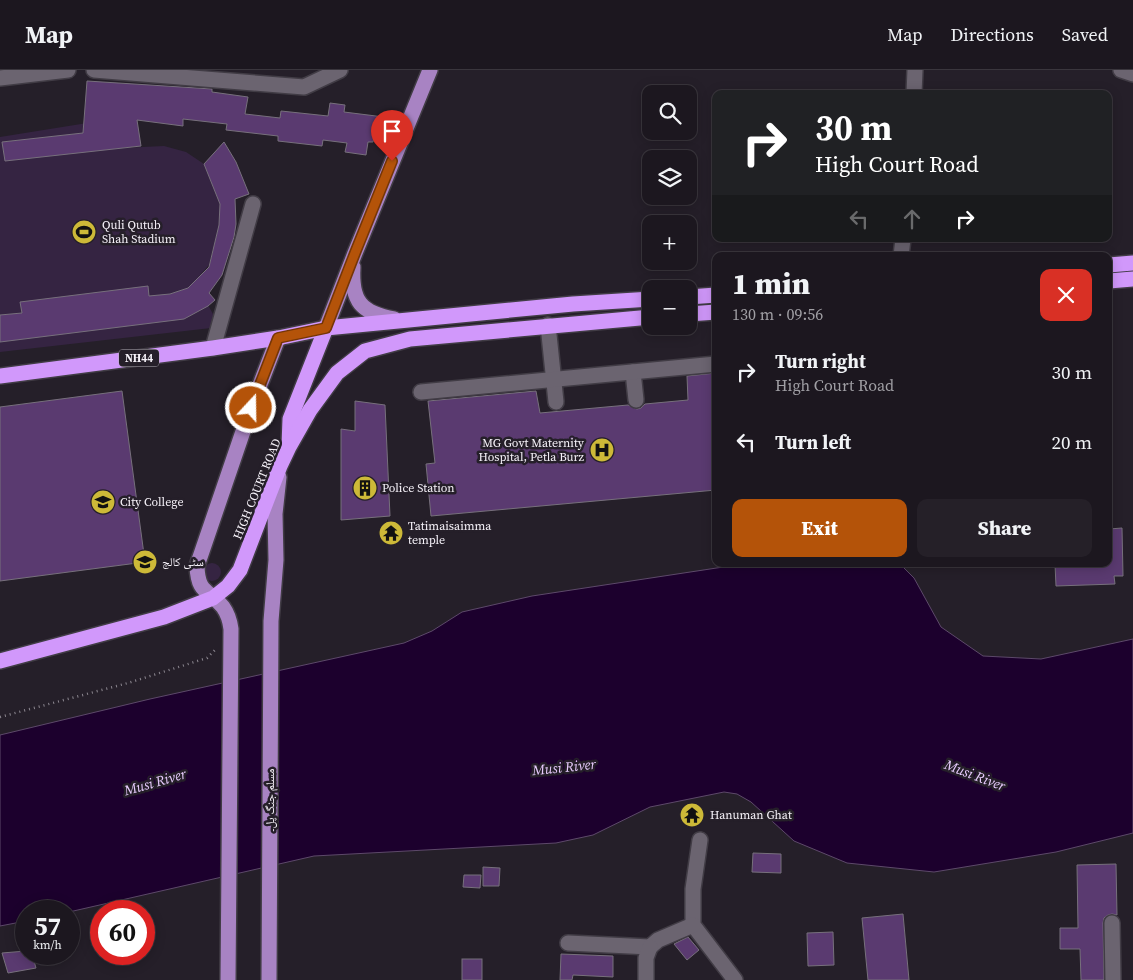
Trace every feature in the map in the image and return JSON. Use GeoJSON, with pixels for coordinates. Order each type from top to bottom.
{"type":"FeatureCollection","features":[{"type":"Feature","properties":{"kind":"highway"},"geometry":{"type":"LineString","coordinates":[[1112,265],[1133,263]]}},
{"type":"Feature","properties":{"kind":"highway"},"geometry":{"type":"LineString","coordinates":[[1112,281],[1133,279]]}},
{"type":"Feature","properties":{"kind":"highway"},"geometry":{"type":"LineString","coordinates":[[697,296],[712,295]]}},
{"type":"Feature","properties":{"kind":"highway","name":"NH44"},"geometry":{"type":"LineString","coordinates":[[0,376],[213,348],[326,328],[573,304],[642,300]]}},
{"type":"Feature","properties":{"kind":"highway"},"geometry":{"type":"LineString","coordinates":[[697,313],[712,312]]}},
{"type":"Feature","properties":{"kind":"highway","name":"HIGH COURT ROAD"},"geometry":{"type":"LineString","coordinates":[[0,661],[164,617],[213,598],[228,586],[240,570],[280,466],[310,410],[337,373],[365,351],[410,339],[642,318]]}},
{"type":"Feature","properties":{"kind":"highway"},"geometry":{"type":"LineString","coordinates":[[289,447],[290,419],[326,328]]}},
{"type":"Feature","properties":{"kind":"main road"},"geometry":{"type":"LineString","coordinates":[[326,328],[430,70]]}},
{"type":"Feature","properties":{"kind":"main road"},"geometry":{"type":"LineString","coordinates":[[355,253],[353,283],[356,297],[366,309],[376,316],[400,320]]}},
{"type":"Feature","properties":{"kind":"main road"},"geometry":{"type":"LineString","coordinates":[[228,980],[231,629],[229,617],[223,606],[203,590],[198,579],[197,566],[251,408],[278,338]]}},
{"type":"Feature","properties":{"kind":"main road","name":"مسلم جنگ پل۔"},"geometry":{"type":"LineString","coordinates":[[269,980],[272,621],[276,560],[276,493],[280,466]]}},
{"type":"Feature","properties":{"kind":"street"},"geometry":{"type":"LineString","coordinates":[[0,78],[68,70]]}},
{"type":"Feature","properties":{"kind":"street"},"geometry":{"type":"LineString","coordinates":[[94,70],[304,87],[340,70]]}},
{"type":"Feature","properties":{"kind":"street"},"geometry":{"type":"LineString","coordinates":[[914,90],[916,70]]}},
{"type":"Feature","properties":{"kind":"street"},"geometry":{"type":"LineString","coordinates":[[1121,70],[1133,74]]}},
{"type":"Feature","properties":{"kind":"street"},"geometry":{"type":"LineString","coordinates":[[213,348],[253,204]]}},
{"type":"Feature","properties":{"kind":"street"},"geometry":{"type":"LineString","coordinates":[[548,325],[556,402]]}},
{"type":"Feature","properties":{"kind":"street"},"geometry":{"type":"LineString","coordinates":[[421,392],[712,364]]}},
{"type":"Feature","properties":{"kind":"street"},"geometry":{"type":"LineString","coordinates":[[633,372],[636,400]]}},
{"type":"Feature","properties":{"kind":"street"},"geometry":{"type":"LineString","coordinates":[[700,840],[693,889],[693,925],[735,980]]}},
{"type":"Feature","properties":{"kind":"street"},"geometry":{"type":"LineString","coordinates":[[1112,923],[1114,980]]}},
{"type":"Feature","properties":{"kind":"street"},"geometry":{"type":"LineString","coordinates":[[646,980],[646,958],[650,947],[658,940],[693,925]]}},
{"type":"Feature","properties":{"kind":"street"},"geometry":{"type":"LineString","coordinates":[[568,943],[650,947]]}},
{"type":"Feature","properties":{"kind":"path"},"geometry":{"type":"LineString","coordinates":[[0,717],[128,683],[207,658],[216,649]]}},
{"type":"Feature","properties":{"kind":"shaded area","name":"Quli Qutub Shah Stadium"},"geometry":{"type":"Polygon","coordinates":[[[106,120],[122,148],[164,146],[186,152],[204,164],[220,204],[219,225],[209,265],[195,281],[220,327],[0,352],[0,137],[106,120]]]}},
{"type":"Feature","properties":{"kind":"shaded area"},"geometry":{"type":"Polygon","coordinates":[[[212,563],[218,566],[221,572],[218,578],[212,581],[206,578],[203,572],[206,566],[212,563]]]}},
{"type":"Feature","properties":{"kind":"water","name":"Musi River"},"geometry":{"type":"Polygon","coordinates":[[[723,567],[903,567],[914,578],[941,627],[983,656],[1041,659],[1133,639],[1133,833],[1056,852],[934,872],[847,863],[794,841],[751,802],[737,794],[724,792],[650,807],[593,835],[556,843],[314,856],[122,900],[90,900],[90,907],[80,909],[80,900],[15,900],[15,923],[0,926],[0,735],[150,699],[404,643],[432,631],[462,612],[532,596],[723,567]]]}},
{"type":"Feature","properties":{"kind":"building"},"geometry":{"type":"Polygon","coordinates":[[[87,81],[212,89],[212,92],[248,97],[245,114],[280,118],[281,111],[328,116],[330,103],[345,105],[344,112],[384,117],[381,138],[374,137],[373,142],[368,142],[366,155],[345,152],[347,143],[323,140],[322,146],[278,141],[278,136],[226,130],[227,124],[183,119],[183,126],[137,120],[141,146],[5,161],[2,142],[83,133],[87,81]]]}},
{"type":"Feature","properties":{"kind":"building"},"geometry":{"type":"Polygon","coordinates":[[[224,142],[236,162],[249,194],[235,199],[236,224],[234,237],[222,275],[209,293],[215,300],[184,319],[0,342],[0,315],[22,313],[20,302],[148,286],[149,296],[170,294],[188,288],[209,267],[219,225],[220,204],[204,164],[224,142]]]}},
{"type":"Feature","properties":{"kind":"building"},"geometry":{"type":"Polygon","coordinates":[[[712,373],[712,490],[431,516],[426,464],[435,463],[428,401],[536,391],[540,413],[628,405],[637,409],[645,404],[688,400],[687,376],[712,373]]]}},
{"type":"Feature","properties":{"kind":"building"},"geometry":{"type":"Polygon","coordinates":[[[122,391],[145,562],[0,581],[0,407],[122,391]]]}},
{"type":"Feature","properties":{"kind":"building","name":"Police Station"},"geometry":{"type":"Polygon","coordinates":[[[355,401],[385,405],[390,516],[341,520],[341,429],[355,431],[355,401]]]}},
{"type":"Feature","properties":{"kind":"building"},"geometry":{"type":"Polygon","coordinates":[[[1122,528],[1123,576],[1114,576],[1115,584],[1056,586],[1055,567],[1112,567],[1112,529],[1122,528]]]}},
{"type":"Feature","properties":{"kind":"building"},"geometry":{"type":"Polygon","coordinates":[[[753,853],[781,854],[781,873],[752,872],[753,853]]]}},
{"type":"Feature","properties":{"kind":"building"},"geometry":{"type":"Polygon","coordinates":[[[1116,864],[1117,915],[1108,915],[1104,918],[1103,923],[1104,980],[1081,980],[1080,949],[1060,949],[1060,928],[1078,928],[1077,865],[1116,864]]]}},
{"type":"Feature","properties":{"kind":"building"},"geometry":{"type":"Polygon","coordinates":[[[483,867],[500,868],[499,886],[483,886],[483,867]]]}},
{"type":"Feature","properties":{"kind":"building"},"geometry":{"type":"Polygon","coordinates":[[[464,875],[481,875],[480,888],[463,887],[464,875]]]}},
{"type":"Feature","properties":{"kind":"building"},"geometry":{"type":"Polygon","coordinates":[[[903,914],[909,980],[868,980],[862,918],[903,914]]]}},
{"type":"Feature","properties":{"kind":"building"},"geometry":{"type":"Polygon","coordinates":[[[833,932],[834,965],[808,966],[807,933],[833,932]]]}},
{"type":"Feature","properties":{"kind":"building"},"geometry":{"type":"Polygon","coordinates":[[[688,937],[699,950],[687,960],[674,944],[688,937]]]}},
{"type":"Feature","properties":{"kind":"building"},"geometry":{"type":"Polygon","coordinates":[[[15,952],[15,965],[35,965],[36,968],[8,973],[2,953],[15,952]]]}},
{"type":"Feature","properties":{"kind":"building"},"geometry":{"type":"Polygon","coordinates":[[[561,954],[613,956],[613,977],[573,975],[572,980],[560,980],[561,954]]]}},
{"type":"Feature","properties":{"kind":"building"},"geometry":{"type":"Polygon","coordinates":[[[462,959],[482,959],[482,980],[462,980],[462,959]]]}},
{"type":"Feature","properties":{"kind":"place","name":"Quli Qutub Shah Stadium"},"geometry":{"type":"Point","coordinates":[84,232]}},
{"type":"Feature","properties":{"kind":"place","name":"MG Govt Maternity Hospital, Petla Burz"},"geometry":{"type":"Point","coordinates":[602,450]}},
{"type":"Feature","properties":{"kind":"place","name":"Police Station"},"geometry":{"type":"Point","coordinates":[365,488]}},
{"type":"Feature","properties":{"kind":"place","name":"City College"},"geometry":{"type":"Point","coordinates":[103,502]}},
{"type":"Feature","properties":{"kind":"place","name":"Tatimaisaimma temple"},"geometry":{"type":"Point","coordinates":[391,533]}},
{"type":"Feature","properties":{"kind":"place","name":"سٹی کالج"},"geometry":{"type":"Point","coordinates":[145,562]}},
{"type":"Feature","properties":{"kind":"place","name":"Hanuman Ghat"},"geometry":{"type":"Point","coordinates":[692,815]}},
{"type":"Feature","properties":{"kind":"route"},"geometry":{"type":"LineString","coordinates":[[251,408],[278,338],[326,328],[392,161]]}}]}
